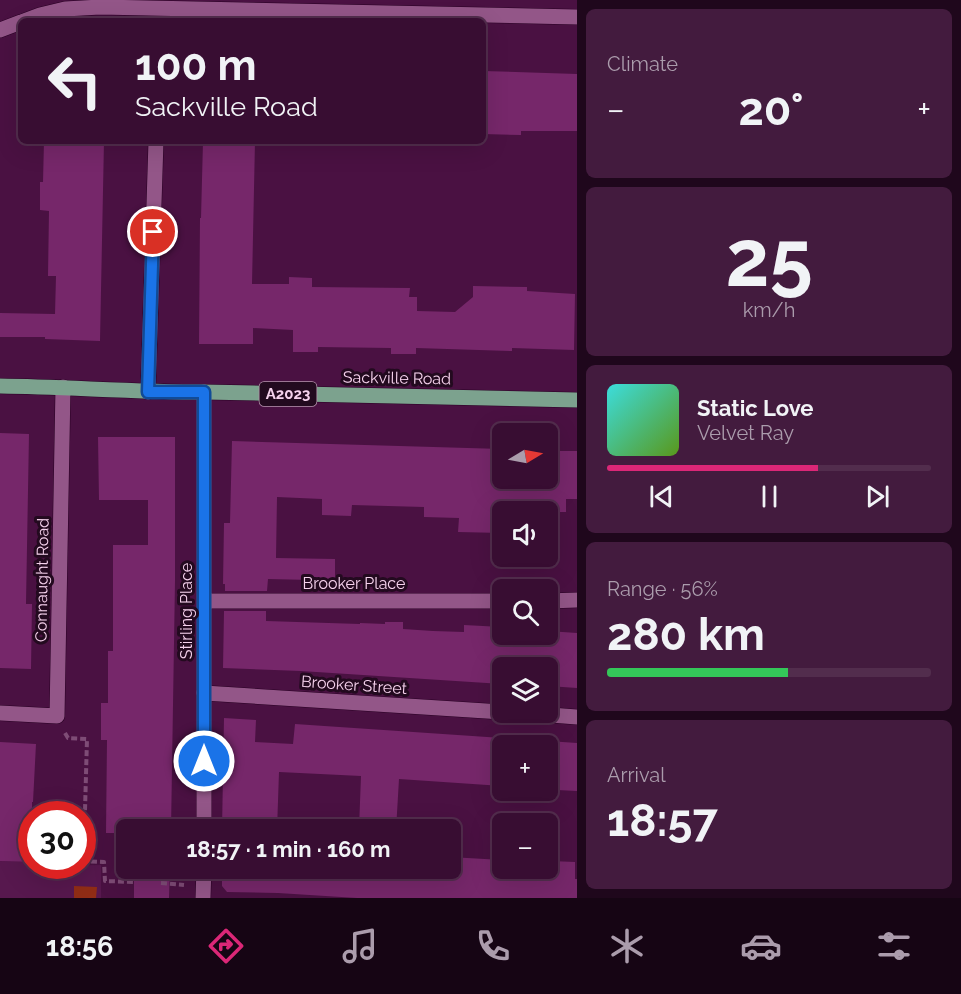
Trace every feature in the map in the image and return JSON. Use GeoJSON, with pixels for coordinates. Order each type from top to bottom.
{"type":"FeatureCollection","features":[{"type":"Feature","properties":{"kind":"main road","name":"Sackville Road"},"geometry":{"type":"LineString","coordinates":[[0,386],[148,392],[577,400]]}},
{"type":"Feature","properties":{"kind":"street"},"geometry":{"type":"LineString","coordinates":[[31,18],[65,9],[100,7],[577,17]]}},
{"type":"Feature","properties":{"kind":"street"},"geometry":{"type":"LineString","coordinates":[[0,30],[18,23]]}},
{"type":"Feature","properties":{"kind":"street"},"geometry":{"type":"LineString","coordinates":[[148,392],[156,144]]}},
{"type":"Feature","properties":{"kind":"street","name":"Connaught Road"},"geometry":{"type":"LineString","coordinates":[[57,716],[63,387]]}},
{"type":"Feature","properties":{"kind":"street","name":"Stirling Place"},"geometry":{"type":"LineString","coordinates":[[204,392],[204,819]]}},
{"type":"Feature","properties":{"kind":"street"},"geometry":{"type":"LineString","coordinates":[[558,601],[577,600]]}},
{"type":"Feature","properties":{"kind":"street","name":"Brooker Place"},"geometry":{"type":"LineString","coordinates":[[205,601],[492,601]]}},
{"type":"Feature","properties":{"kind":"street","name":"Brooker Street"},"geometry":{"type":"LineString","coordinates":[[204,693],[492,711]]}},
{"type":"Feature","properties":{"kind":"street"},"geometry":{"type":"LineString","coordinates":[[0,713],[57,716]]}},
{"type":"Feature","properties":{"kind":"street"},"geometry":{"type":"LineString","coordinates":[[558,716],[577,717]]}},
{"type":"Feature","properties":{"kind":"street"},"geometry":{"type":"LineString","coordinates":[[203,898],[204,879]]}},
{"type":"Feature","properties":{"kind":"path"},"geometry":{"type":"LineString","coordinates":[[57,716],[68,738],[87,739],[85,801]]}},
{"type":"Feature","properties":{"kind":"path"},"geometry":{"type":"LineString","coordinates":[[96,861],[104,862],[105,881],[134,882]]}},
{"type":"Feature","properties":{"kind":"shaded area"},"geometry":{"type":"Polygon","coordinates":[[[0,861],[18,862],[18,879],[96,879],[96,865],[101,865],[101,898],[0,898],[0,861]]]}},
{"type":"Feature","properties":{"kind":"shaded area"},"geometry":{"type":"Polygon","coordinates":[[[74,886],[97,887],[96,898],[74,898],[74,886]]]}},
{"type":"Feature","properties":{"kind":"building"},"geometry":{"type":"Polygon","coordinates":[[[486,71],[577,74],[577,131],[521,131],[521,135],[486,134],[486,71]]]}},
{"type":"Feature","properties":{"kind":"building"},"geometry":{"type":"Polygon","coordinates":[[[44,144],[104,144],[100,341],[0,337],[0,313],[55,314],[56,276],[48,276],[49,211],[40,210],[40,182],[43,182],[44,144]]]}},
{"type":"Feature","properties":{"kind":"building"},"geometry":{"type":"Polygon","coordinates":[[[203,144],[255,144],[252,284],[289,284],[289,277],[312,278],[312,287],[410,288],[409,297],[417,297],[417,311],[455,312],[473,297],[473,286],[527,287],[527,291],[575,294],[574,350],[416,348],[416,354],[391,354],[391,348],[318,347],[318,352],[293,352],[293,330],[253,328],[253,344],[199,344],[203,144]]]}},
{"type":"Feature","properties":{"kind":"building"},"geometry":{"type":"Polygon","coordinates":[[[0,433],[29,434],[26,604],[32,604],[31,669],[0,668],[0,433]]]}},
{"type":"Feature","properties":{"kind":"building"},"geometry":{"type":"Polygon","coordinates":[[[98,437],[175,437],[171,819],[116,819],[116,833],[106,833],[107,740],[101,740],[101,703],[108,703],[108,651],[113,651],[113,545],[148,545],[148,500],[99,500],[98,437]]]}},
{"type":"Feature","properties":{"kind":"building"},"geometry":{"type":"Polygon","coordinates":[[[232,441],[492,449],[492,489],[558,489],[558,451],[577,451],[577,499],[566,499],[566,512],[558,512],[558,501],[492,501],[492,533],[458,532],[459,518],[424,517],[424,507],[352,505],[351,516],[322,515],[322,499],[277,497],[276,558],[335,559],[335,582],[268,579],[267,591],[225,591],[225,584],[223,584],[224,523],[230,523],[232,441]]]}},
{"type":"Feature","properties":{"kind":"building"},"geometry":{"type":"Polygon","coordinates":[[[224,611],[266,611],[266,621],[360,624],[403,622],[403,629],[433,631],[464,632],[464,625],[492,626],[492,645],[558,645],[558,632],[577,633],[577,688],[558,687],[558,657],[492,657],[492,683],[223,668],[224,611]]]}},
{"type":"Feature","properties":{"kind":"building"},"geometry":{"type":"Polygon","coordinates":[[[224,718],[256,720],[255,742],[293,744],[295,724],[492,737],[492,785],[399,779],[397,819],[359,819],[361,776],[279,772],[277,819],[222,819],[224,718]]]}},
{"type":"Feature","properties":{"kind":"building"},"geometry":{"type":"Polygon","coordinates":[[[0,742],[36,744],[33,801],[18,801],[18,862],[0,861],[0,742]]]}},
{"type":"Feature","properties":{"kind":"building"},"geometry":{"type":"Polygon","coordinates":[[[558,742],[577,743],[577,791],[558,790],[558,742]]]}},
{"type":"Feature","properties":{"kind":"building"},"geometry":{"type":"Polygon","coordinates":[[[461,858],[492,859],[492,879],[558,879],[558,861],[575,862],[577,898],[357,898],[227,892],[222,886],[222,879],[461,879],[461,858]]]}},
{"type":"Feature","properties":{"kind":"building"},"geometry":{"type":"Polygon","coordinates":[[[134,879],[170,879],[169,898],[134,898],[134,879]]]}},
{"type":"Feature","properties":{"kind":"route"},"geometry":{"type":"LineString","coordinates":[[153,232],[148,392],[204,392],[204,761]]}}]}
